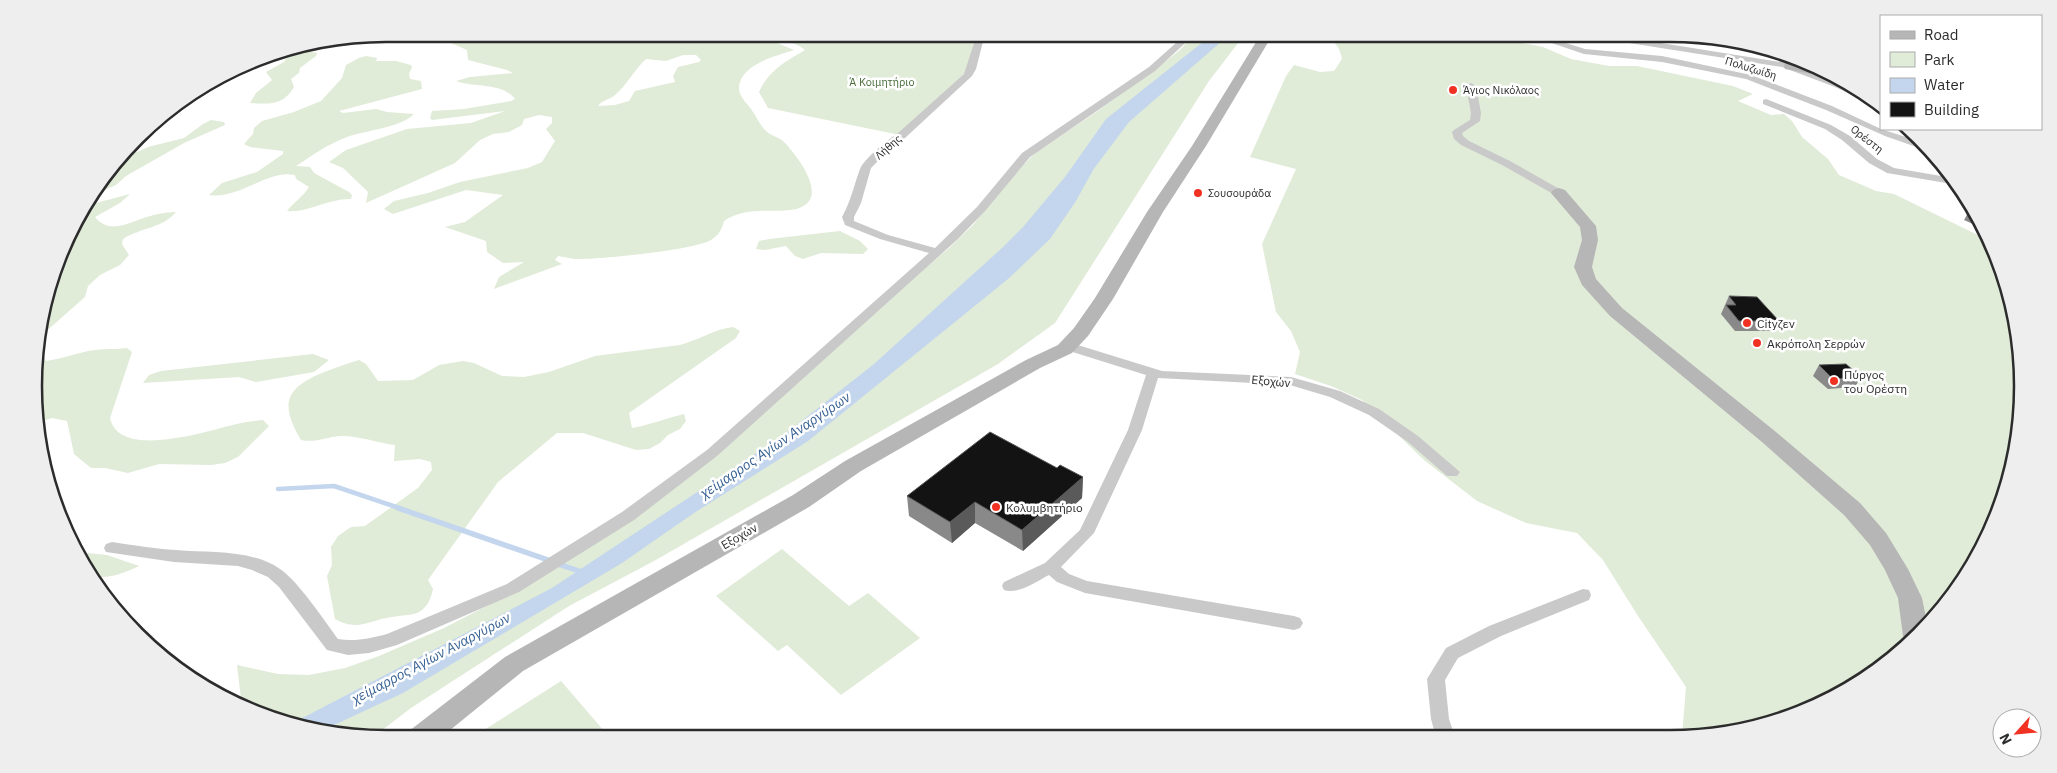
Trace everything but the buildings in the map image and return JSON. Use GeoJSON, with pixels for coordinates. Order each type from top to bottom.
{"type":"FeatureCollection","features":[{"type":"Feature","properties":{"kind":"main road","name":"Εξοχών"},"geometry":{"type":"LineString","coordinates":[[430,730],[514,664],[801,500],[853,466],[1068,346],[1081,332],[1104,299],[1146,227],[1199,146],[1262,42]]}},
{"type":"Feature","properties":{"kind":"main road"},"geometry":{"type":"LineString","coordinates":[[1560,193],[1588,226],[1590,240],[1583,267],[1588,281],[1616,312],[1769,437],[1852,509],[1878,539],[1896,569],[1910,598],[1915,629]]}},
{"type":"Feature","properties":{"kind":"street","name":"Λήθης"},"geometry":{"type":"LineString","coordinates":[[937,252],[870,232],[850,223],[848,217],[856,203],[866,167],[893,140],[901,136],[968,76],[972,69],[979,42]]}},
{"type":"Feature","properties":{"kind":"street"},"geometry":{"type":"LineString","coordinates":[[112,548],[174,556],[238,560],[257,565],[274,573],[285,584],[333,645],[344,648],[355,648],[391,640],[513,588],[628,516],[712,453],[969,222],[1005,178],[1026,156],[1152,69],[1182,42]]}},
{"type":"Feature","properties":{"kind":"street","name":"Πολυζωίδη"},"geometry":{"type":"LineString","coordinates":[[1555,42],[1584,51],[1662,59],[1748,77],[1913,142]]}},
{"type":"Feature","properties":{"kind":"street"},"geometry":{"type":"LineString","coordinates":[[1650,42],[1784,62]]}},
{"type":"Feature","properties":{"kind":"street"},"geometry":{"type":"LineString","coordinates":[[1471,86],[1476,113],[1475,120],[1457,132],[1458,137],[1465,143],[1560,193]]}},
{"type":"Feature","properties":{"kind":"street","name":"Ορέστη"},"geometry":{"type":"LineString","coordinates":[[1766,102],[1836,131],[1886,169],[1946,180]]}},
{"type":"Feature","properties":{"kind":"street","name":"Εξοχών"},"geometry":{"type":"LineString","coordinates":[[1068,346],[1153,373],[1183,377],[1290,381],[1335,394],[1374,412],[1413,439],[1452,472]]}},
{"type":"Feature","properties":{"kind":"street"},"geometry":{"type":"LineString","coordinates":[[1010,586],[1051,567],[1086,533],[1135,430],[1153,373]]}},
{"type":"Feature","properties":{"kind":"street"},"geometry":{"type":"LineString","coordinates":[[1051,567],[1063,578],[1084,587],[1294,623]]}},
{"type":"Feature","properties":{"kind":"street"},"geometry":{"type":"LineString","coordinates":[[1444,730],[1440,719],[1436,679],[1452,653],[1495,631],[1583,595]]}},
{"type":"Feature","properties":{"kind":"green space"},"geometry":{"type":"Polygon","coordinates":[[[449,42],[774,42],[794,50],[771,57],[749,69],[740,82],[739,90],[759,123],[768,133],[783,141],[807,173],[812,191],[810,199],[805,205],[797,209],[746,212],[735,215],[724,221],[720,232],[716,236],[701,244],[645,254],[602,258],[574,259],[558,256],[555,260],[562,264],[494,289],[499,277],[524,262],[503,263],[487,252],[486,241],[445,227],[465,222],[503,195],[466,190],[393,214],[384,209],[394,201],[428,193],[460,182],[528,168],[542,162],[555,141],[546,129],[552,123],[552,117],[539,115],[524,119],[522,125],[509,132],[493,134],[480,140],[455,163],[366,203],[368,192],[343,168],[329,162],[346,150],[407,129],[471,123],[505,111],[432,120],[430,118],[432,111],[464,109],[515,99],[503,90],[456,81],[470,77],[513,73],[468,60],[467,50],[449,42]],[[683,55],[666,61],[646,59],[613,97],[598,106],[615,105],[629,101],[635,91],[675,82],[673,76],[678,67],[701,60],[696,55],[683,55]]]}},
{"type":"Feature","properties":{"kind":"green space","name":"Ά Κοιμητήριο"},"geometry":{"type":"Polygon","coordinates":[[[789,42],[975,42],[966,72],[900,135],[768,108],[759,92],[772,72],[805,50],[789,42]]]}},
{"type":"Feature","properties":{"kind":"green space"},"geometry":{"type":"Polygon","coordinates":[[[1187,42],[1239,42],[1209,81],[1055,323],[998,364],[654,561],[569,606],[411,708],[382,730],[342,728],[319,724],[276,712],[241,698],[237,665],[278,674],[309,675],[345,668],[379,656],[444,628],[512,593],[618,527],[949,248],[973,225],[1001,188],[1035,153],[1095,113],[1181,49],[1187,42]]]}},
{"type":"Feature","properties":{"kind":"green space"},"geometry":{"type":"Polygon","coordinates":[[[1334,42],[1517,42],[1543,47],[1571,59],[1609,66],[1637,66],[1733,86],[1753,94],[1738,101],[1771,115],[1784,114],[1792,121],[1802,137],[1828,159],[1839,175],[1876,191],[1894,194],[1980,236],[2003,297],[2012,342],[2014,409],[2012,431],[2003,476],[1979,539],[1957,578],[1914,630],[1862,673],[1823,695],[1760,719],[1715,728],[1682,730],[1686,687],[1603,560],[1577,533],[1526,523],[1477,501],[1424,460],[1362,400],[1331,386],[1295,374],[1300,352],[1291,331],[1276,312],[1262,244],[1296,169],[1250,157],[1286,76],[1294,65],[1320,72],[1334,71],[1342,59],[1334,42]]]}},
{"type":"Feature","properties":{"kind":"green space"},"geometry":{"type":"Polygon","coordinates":[[[308,51],[317,53],[291,79],[294,87],[285,98],[280,101],[263,104],[250,103],[256,93],[272,80],[266,72],[284,62],[287,57],[297,54],[308,51]]]}},
{"type":"Feature","properties":{"kind":"green space"},"geometry":{"type":"Polygon","coordinates":[[[366,56],[377,58],[376,61],[396,61],[411,65],[410,79],[421,81],[422,89],[339,111],[343,113],[376,109],[387,112],[414,114],[408,119],[392,126],[340,140],[296,166],[310,167],[314,173],[349,192],[352,195],[351,199],[343,199],[303,210],[287,211],[309,187],[296,179],[295,175],[285,174],[274,176],[231,193],[209,195],[222,183],[257,172],[283,154],[283,151],[250,147],[244,144],[253,134],[254,128],[262,121],[294,112],[321,101],[342,78],[346,65],[366,56]]]}},
{"type":"Feature","properties":{"kind":"green space"},"geometry":{"type":"Polygon","coordinates":[[[211,120],[224,122],[225,125],[184,143],[126,176],[116,185],[104,190],[134,154],[148,147],[184,138],[211,120]]]}},
{"type":"Feature","properties":{"kind":"green space"},"geometry":{"type":"Polygon","coordinates":[[[130,194],[120,203],[95,217],[105,225],[111,226],[154,215],[176,212],[158,225],[123,239],[122,244],[129,255],[120,265],[100,275],[88,286],[85,297],[47,330],[54,297],[61,276],[78,234],[95,204],[130,194]]]}},
{"type":"Feature","properties":{"kind":"green space"},"geometry":{"type":"Polygon","coordinates":[[[840,231],[860,241],[868,249],[863,254],[821,253],[803,259],[795,256],[786,246],[765,250],[756,249],[759,241],[840,231]]]}},
{"type":"Feature","properties":{"kind":"green space"},"geometry":{"type":"Polygon","coordinates":[[[733,327],[740,331],[736,338],[629,413],[632,428],[684,414],[686,421],[680,429],[649,449],[636,450],[583,433],[557,433],[498,482],[428,580],[433,589],[425,608],[413,614],[384,618],[357,625],[350,625],[335,619],[327,576],[332,565],[331,547],[338,536],[351,527],[365,526],[418,488],[432,470],[431,462],[420,459],[394,461],[395,445],[360,438],[340,436],[316,440],[301,440],[290,417],[289,408],[289,400],[299,385],[322,373],[359,360],[366,364],[378,381],[413,380],[439,365],[463,361],[474,363],[502,376],[524,377],[549,372],[595,356],[680,345],[719,330],[733,327]]]}},
{"type":"Feature","properties":{"kind":"green space"},"geometry":{"type":"Polygon","coordinates":[[[127,348],[132,352],[110,418],[117,431],[130,438],[147,440],[187,436],[240,423],[263,420],[269,426],[238,457],[225,463],[211,465],[159,464],[128,473],[105,468],[91,468],[74,454],[67,421],[52,418],[44,420],[42,386],[44,357],[46,361],[95,350],[127,348]]]}},
{"type":"Feature","properties":{"kind":"green space"},"geometry":{"type":"Polygon","coordinates":[[[313,354],[329,360],[314,372],[256,382],[239,377],[143,383],[149,375],[161,371],[313,354]]]}},
{"type":"Feature","properties":{"kind":"green space"},"geometry":{"type":"Polygon","coordinates":[[[782,549],[849,606],[868,593],[920,638],[841,695],[787,645],[778,651],[716,596],[782,549]]]}},
{"type":"Feature","properties":{"kind":"green space"},"geometry":{"type":"Polygon","coordinates":[[[86,553],[107,555],[139,566],[115,575],[99,577],[86,553]]]}},
{"type":"Feature","properties":{"kind":"green space"},"geometry":{"type":"Polygon","coordinates":[[[561,681],[603,730],[484,730],[561,681]]]}},
{"type":"Feature","properties":{"kind":"water","name":"χείμαρρος Αγίων Αναργύρων"},"geometry":{"type":"Polygon","coordinates":[[[1203,42],[1221,42],[1129,122],[1093,170],[1076,201],[1050,239],[1008,279],[808,441],[694,513],[622,563],[403,693],[331,726],[299,720],[552,588],[785,434],[874,364],[1002,248],[1023,227],[1065,177],[1106,119],[1203,42]]]}},
{"type":"Feature","properties":{"kind":"waterway"},"geometry":{"type":"LineString","coordinates":[[278,489],[334,486],[402,509]]}},
{"type":"Feature","properties":{"kind":"waterway"},"geometry":{"type":"LineString","coordinates":[[398,508],[551,561]]}},
{"type":"Feature","properties":{"kind":"waterway"},"geometry":{"type":"LineString","coordinates":[[558,564],[582,572]]}},
{"type":"Feature","properties":{"kind":"place","name":"Άγιος Νικόλαος"},"geometry":{"type":"Point","coordinates":[1453,90]}},
{"type":"Feature","properties":{"kind":"place","name":"Σουσουράδα"},"geometry":{"type":"Point","coordinates":[1198,193]}},
{"type":"Feature","properties":{"kind":"place","name":"Cityζεν"},"geometry":{"type":"Point","coordinates":[1747,323]}},
{"type":"Feature","properties":{"kind":"place","name":"Ακρόπολη Σερρών"},"geometry":{"type":"Point","coordinates":[1757,343]}},
{"type":"Feature","properties":{"kind":"place","name":"Πύργος του Ορέστη"},"geometry":{"type":"Point","coordinates":[1834,381]}},
{"type":"Feature","properties":{"kind":"place","name":"Κολυμβητήριο"},"geometry":{"type":"Point","coordinates":[996,507]}}]}
